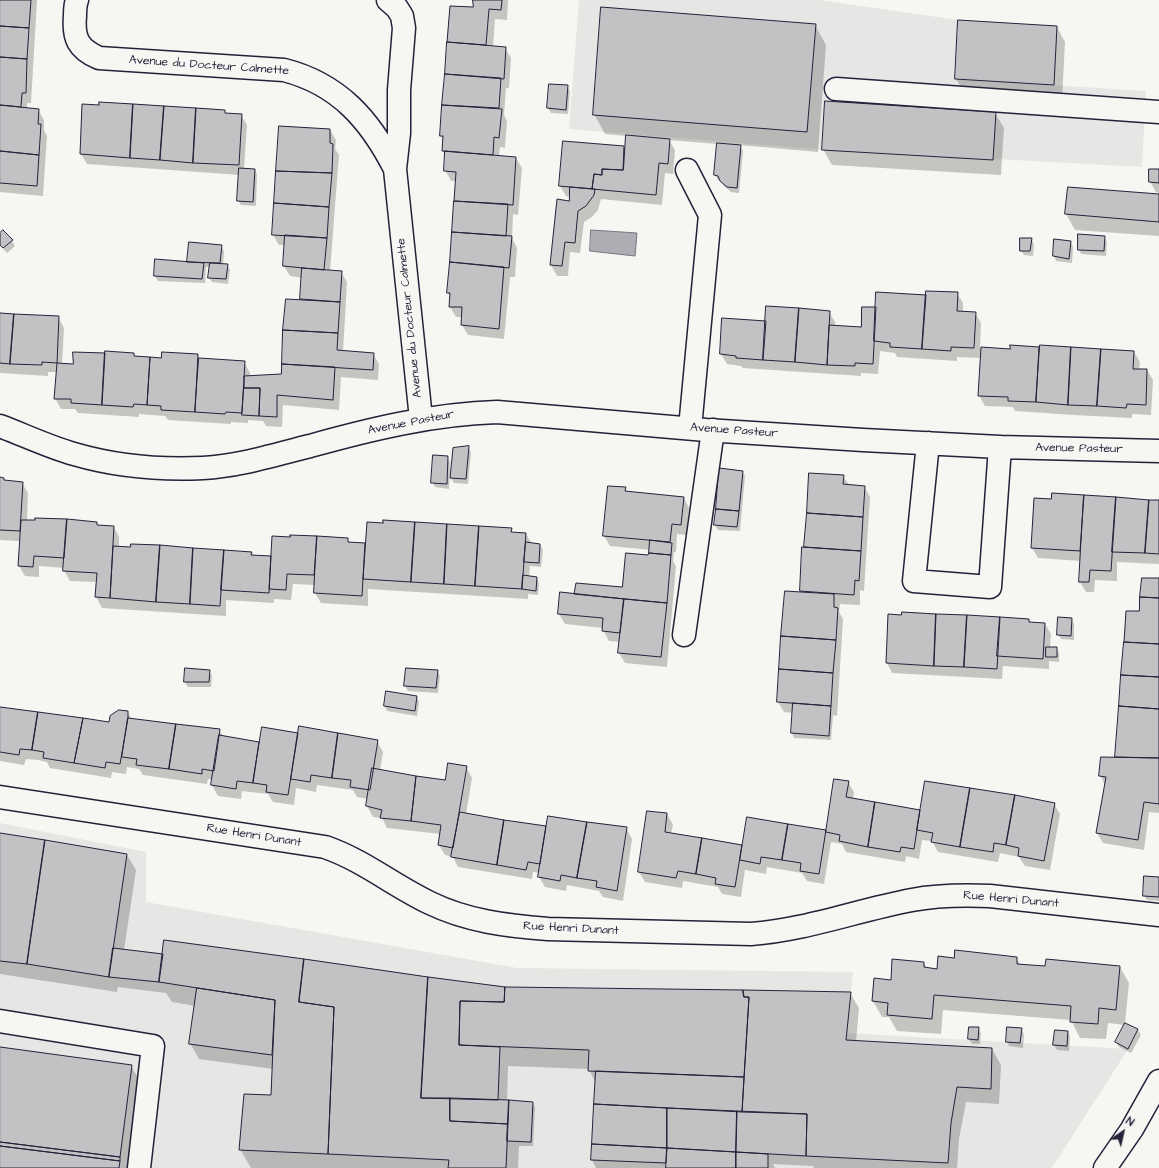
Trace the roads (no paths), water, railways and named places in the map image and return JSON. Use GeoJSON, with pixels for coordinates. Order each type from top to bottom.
{"type":"FeatureCollection","features":[{"type":"Feature","properties":{"kind":"street","name":"Avenue du Docteur Calmette"},"geometry":{"type":"LineString","coordinates":[[77,0],[74,21],[75,36],[81,47],[89,54],[99,58],[284,70],[298,74],[333,92],[350,104],[374,132],[395,169]]}},
{"type":"Feature","properties":{"kind":"street","name":"Avenue du Docteur Calmette"},"geometry":{"type":"LineString","coordinates":[[388,0],[397,8],[402,16],[404,28],[399,90],[399,133],[395,169],[421,419]]}},
{"type":"Feature","properties":{"kind":"street"},"geometry":{"type":"LineString","coordinates":[[836,89],[1159,112]]}},
{"type":"Feature","properties":{"kind":"street"},"geometry":{"type":"LineString","coordinates":[[687,170],[710,215],[690,428]]}},
{"type":"Feature","properties":{"kind":"street","name":"Avenue Pasteur"},"geometry":{"type":"LineString","coordinates":[[0,426],[72,454],[148,468],[204,468],[261,459],[421,419],[466,413],[497,412],[713,430],[928,443],[1000,447],[1159,451]]}},
{"type":"Feature","properties":{"kind":"street"},"geometry":{"type":"LineString","coordinates":[[684,635],[713,430]]}},
{"type":"Feature","properties":{"kind":"street"},"geometry":{"type":"LineString","coordinates":[[928,443],[914,581],[990,587],[1000,447]]}},
{"type":"Feature","properties":{"kind":"street","name":"Rue Henri Dunant"},"geometry":{"type":"LineString","coordinates":[[0,797],[325,847],[355,859],[430,903],[451,912],[491,923],[521,927],[564,930],[751,934],[796,928],[913,900],[963,895],[990,896],[1159,915]]}},
{"type":"Feature","properties":{"kind":"street"},"geometry":{"type":"LineString","coordinates":[[0,1021],[153,1046],[139,1168]]}},
{"type":"Feature","properties":{"kind":"street"},"geometry":{"type":"LineString","coordinates":[[1105,1168],[1132,1129],[1159,1081]]}}]}
